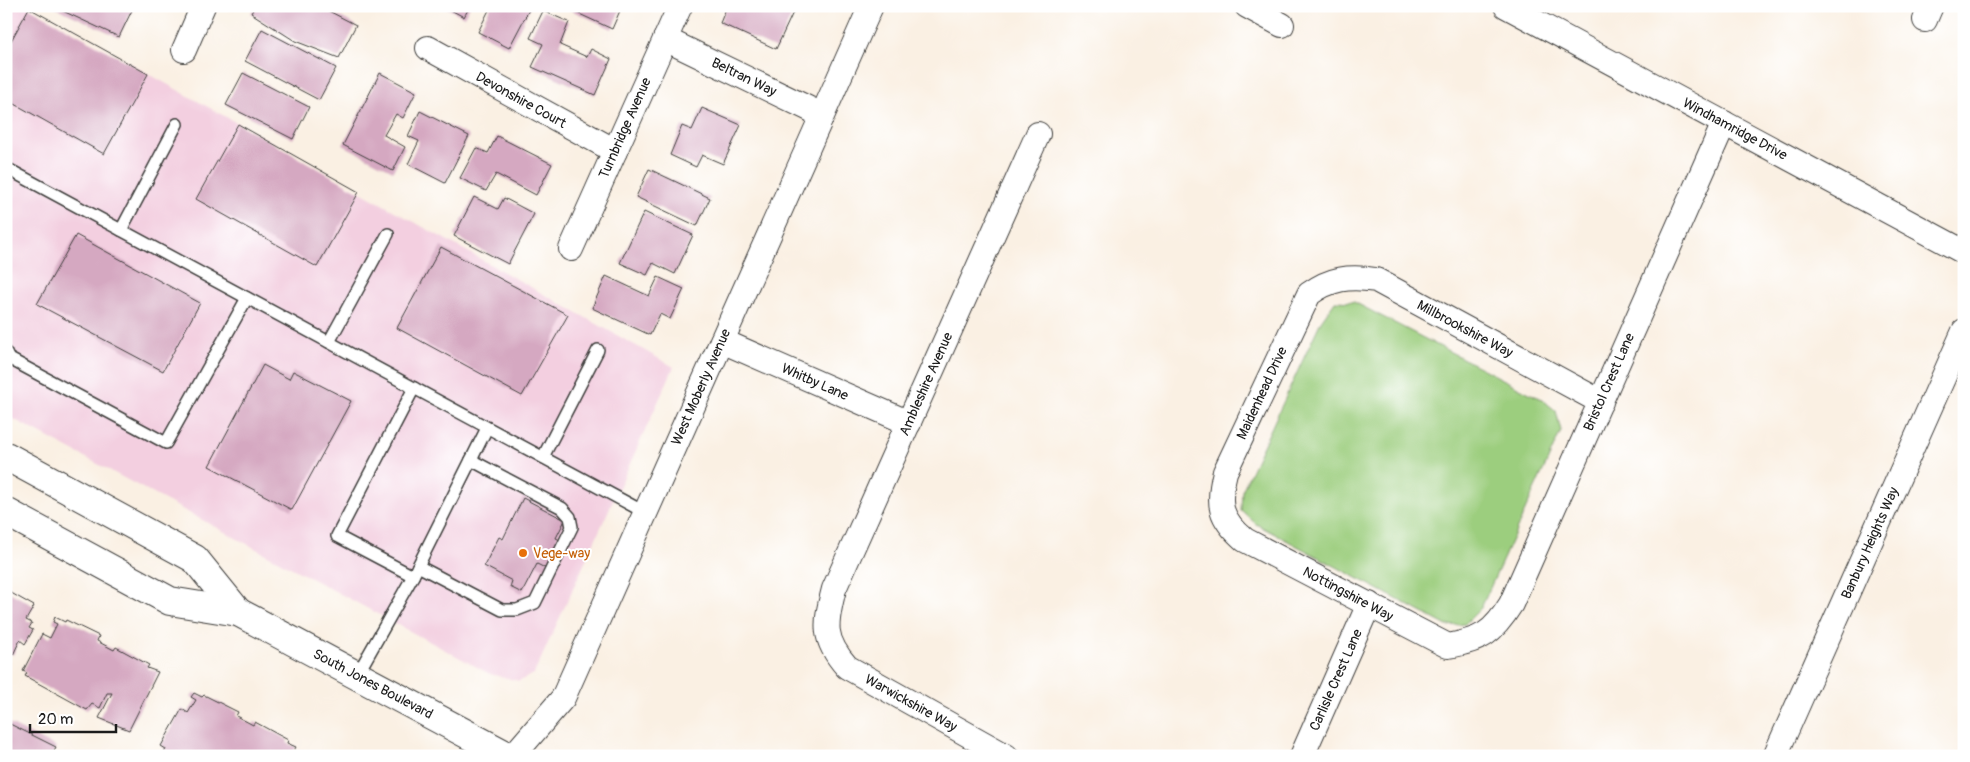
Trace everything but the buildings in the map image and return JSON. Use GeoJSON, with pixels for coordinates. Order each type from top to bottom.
{"type":"FeatureCollection","features":[{"type":"Feature","properties":{"kind":"main road","name":"South Jones Boulevard"},"geometry":{"type":"LineString","coordinates":[[6,456],[195,559],[238,612]]}},
{"type":"Feature","properties":{"kind":"main road","name":"South Jones Boulevard"},"geometry":{"type":"LineString","coordinates":[[6,512],[170,601],[238,612],[508,756]]}},
{"type":"Feature","properties":{"kind":"street"},"geometry":{"type":"LineString","coordinates":[[184,50],[203,6]]}},
{"type":"Feature","properties":{"kind":"street","name":"Turnbridge Avenue"},"geometry":{"type":"LineString","coordinates":[[571,249],[680,6]]}},
{"type":"Feature","properties":{"kind":"street","name":"West Moberly Avenue"},"geometry":{"type":"LineString","coordinates":[[513,756],[563,698],[871,6]]}},
{"type":"Feature","properties":{"kind":"street"},"geometry":{"type":"LineString","coordinates":[[1247,6],[1282,25]]}},
{"type":"Feature","properties":{"kind":"street","name":"Windhamridge Drive"},"geometry":{"type":"LineString","coordinates":[[1506,6],[1964,252]]}},
{"type":"Feature","properties":{"kind":"street","name":"Beltran Way"},"geometry":{"type":"LineString","coordinates":[[665,39],[822,115]]}},
{"type":"Feature","properties":{"kind":"street","name":"Devonshire Court"},"geometry":{"type":"LineString","coordinates":[[428,48],[615,151]]}},
{"type":"Feature","properties":{"kind":"street","name":"Bristol Crest Lane"},"geometry":{"type":"LineString","coordinates":[[1486,634],[1498,624],[1510,604],[1724,123]]}},
{"type":"Feature","properties":{"kind":"street","name":"Ambleshire Avenue"},"geometry":{"type":"LineString","coordinates":[[827,637],[829,609],[834,589],[1038,134]]}},
{"type":"Feature","properties":{"kind":"street","name":"Millbrookshire Way"},"geometry":{"type":"LineString","coordinates":[[1324,283],[1355,277],[1376,280],[1601,402]]}},
{"type":"Feature","properties":{"kind":"street","name":"Maidenhead Drive"},"geometry":{"type":"LineString","coordinates":[[1221,512],[1220,493],[1225,472],[1310,294],[1324,283]]}},
{"type":"Feature","properties":{"kind":"street","name":"Banbury Heights Way"},"geometry":{"type":"LineString","coordinates":[[1775,756],[1964,331]]}},
{"type":"Feature","properties":{"kind":"street","name":"Whitby Lane"},"geometry":{"type":"LineString","coordinates":[[722,341],[909,423]]}},
{"type":"Feature","properties":{"kind":"street","name":"Nottingshire Way"},"geometry":{"type":"LineString","coordinates":[[1221,512],[1232,529],[1245,540],[1448,646],[1466,643],[1486,634]]}},
{"type":"Feature","properties":{"kind":"street","name":"Carlisle Crest Lane"},"geometry":{"type":"LineString","coordinates":[[1302,756],[1369,604]]}},
{"type":"Feature","properties":{"kind":"street","name":"Warwickshire Way"},"geometry":{"type":"LineString","coordinates":[[827,637],[836,655],[847,667],[1006,756]]}},
{"type":"Feature","properties":{"kind":"lane"},"geometry":{"type":"LineString","coordinates":[[121,230],[177,124]]}},
{"type":"Feature","properties":{"kind":"lane"},"geometry":{"type":"LineString","coordinates":[[6,168],[646,513]]}},
{"type":"Feature","properties":{"kind":"lane"},"geometry":{"type":"LineString","coordinates":[[329,342],[388,234]]}},
{"type":"Feature","properties":{"kind":"lane"},"geometry":{"type":"LineString","coordinates":[[7,357],[166,443],[247,298]]}},
{"type":"Feature","properties":{"kind":"lane"},"geometry":{"type":"LineString","coordinates":[[543,457],[598,350]]}},
{"type":"Feature","properties":{"kind":"lane"},"geometry":{"type":"LineString","coordinates":[[414,388],[337,536],[502,610],[517,610],[535,603],[572,527],[570,517],[562,508],[471,460]]}},
{"type":"Feature","properties":{"kind":"lane"},"geometry":{"type":"LineString","coordinates":[[357,675],[415,571],[487,428]]}},
{"type":"Feature","properties":{"kind":"shaded area"},"geometry":{"type":"Polygon","coordinates":[[[6,6],[27,6],[674,367],[534,674],[519,681],[490,674],[6,415],[6,6]]]}},
{"type":"Feature","properties":{"kind":"green space"},"geometry":{"type":"Polygon","coordinates":[[[1335,301],[1354,302],[1543,400],[1556,411],[1561,431],[1481,608],[1465,624],[1447,626],[1256,524],[1241,510],[1242,491],[1321,321],[1335,301]]]}},
{"type":"Feature","properties":{"kind":"place","name":"Vege-way"},"geometry":{"type":"Point","coordinates":[523,553]}}]}
